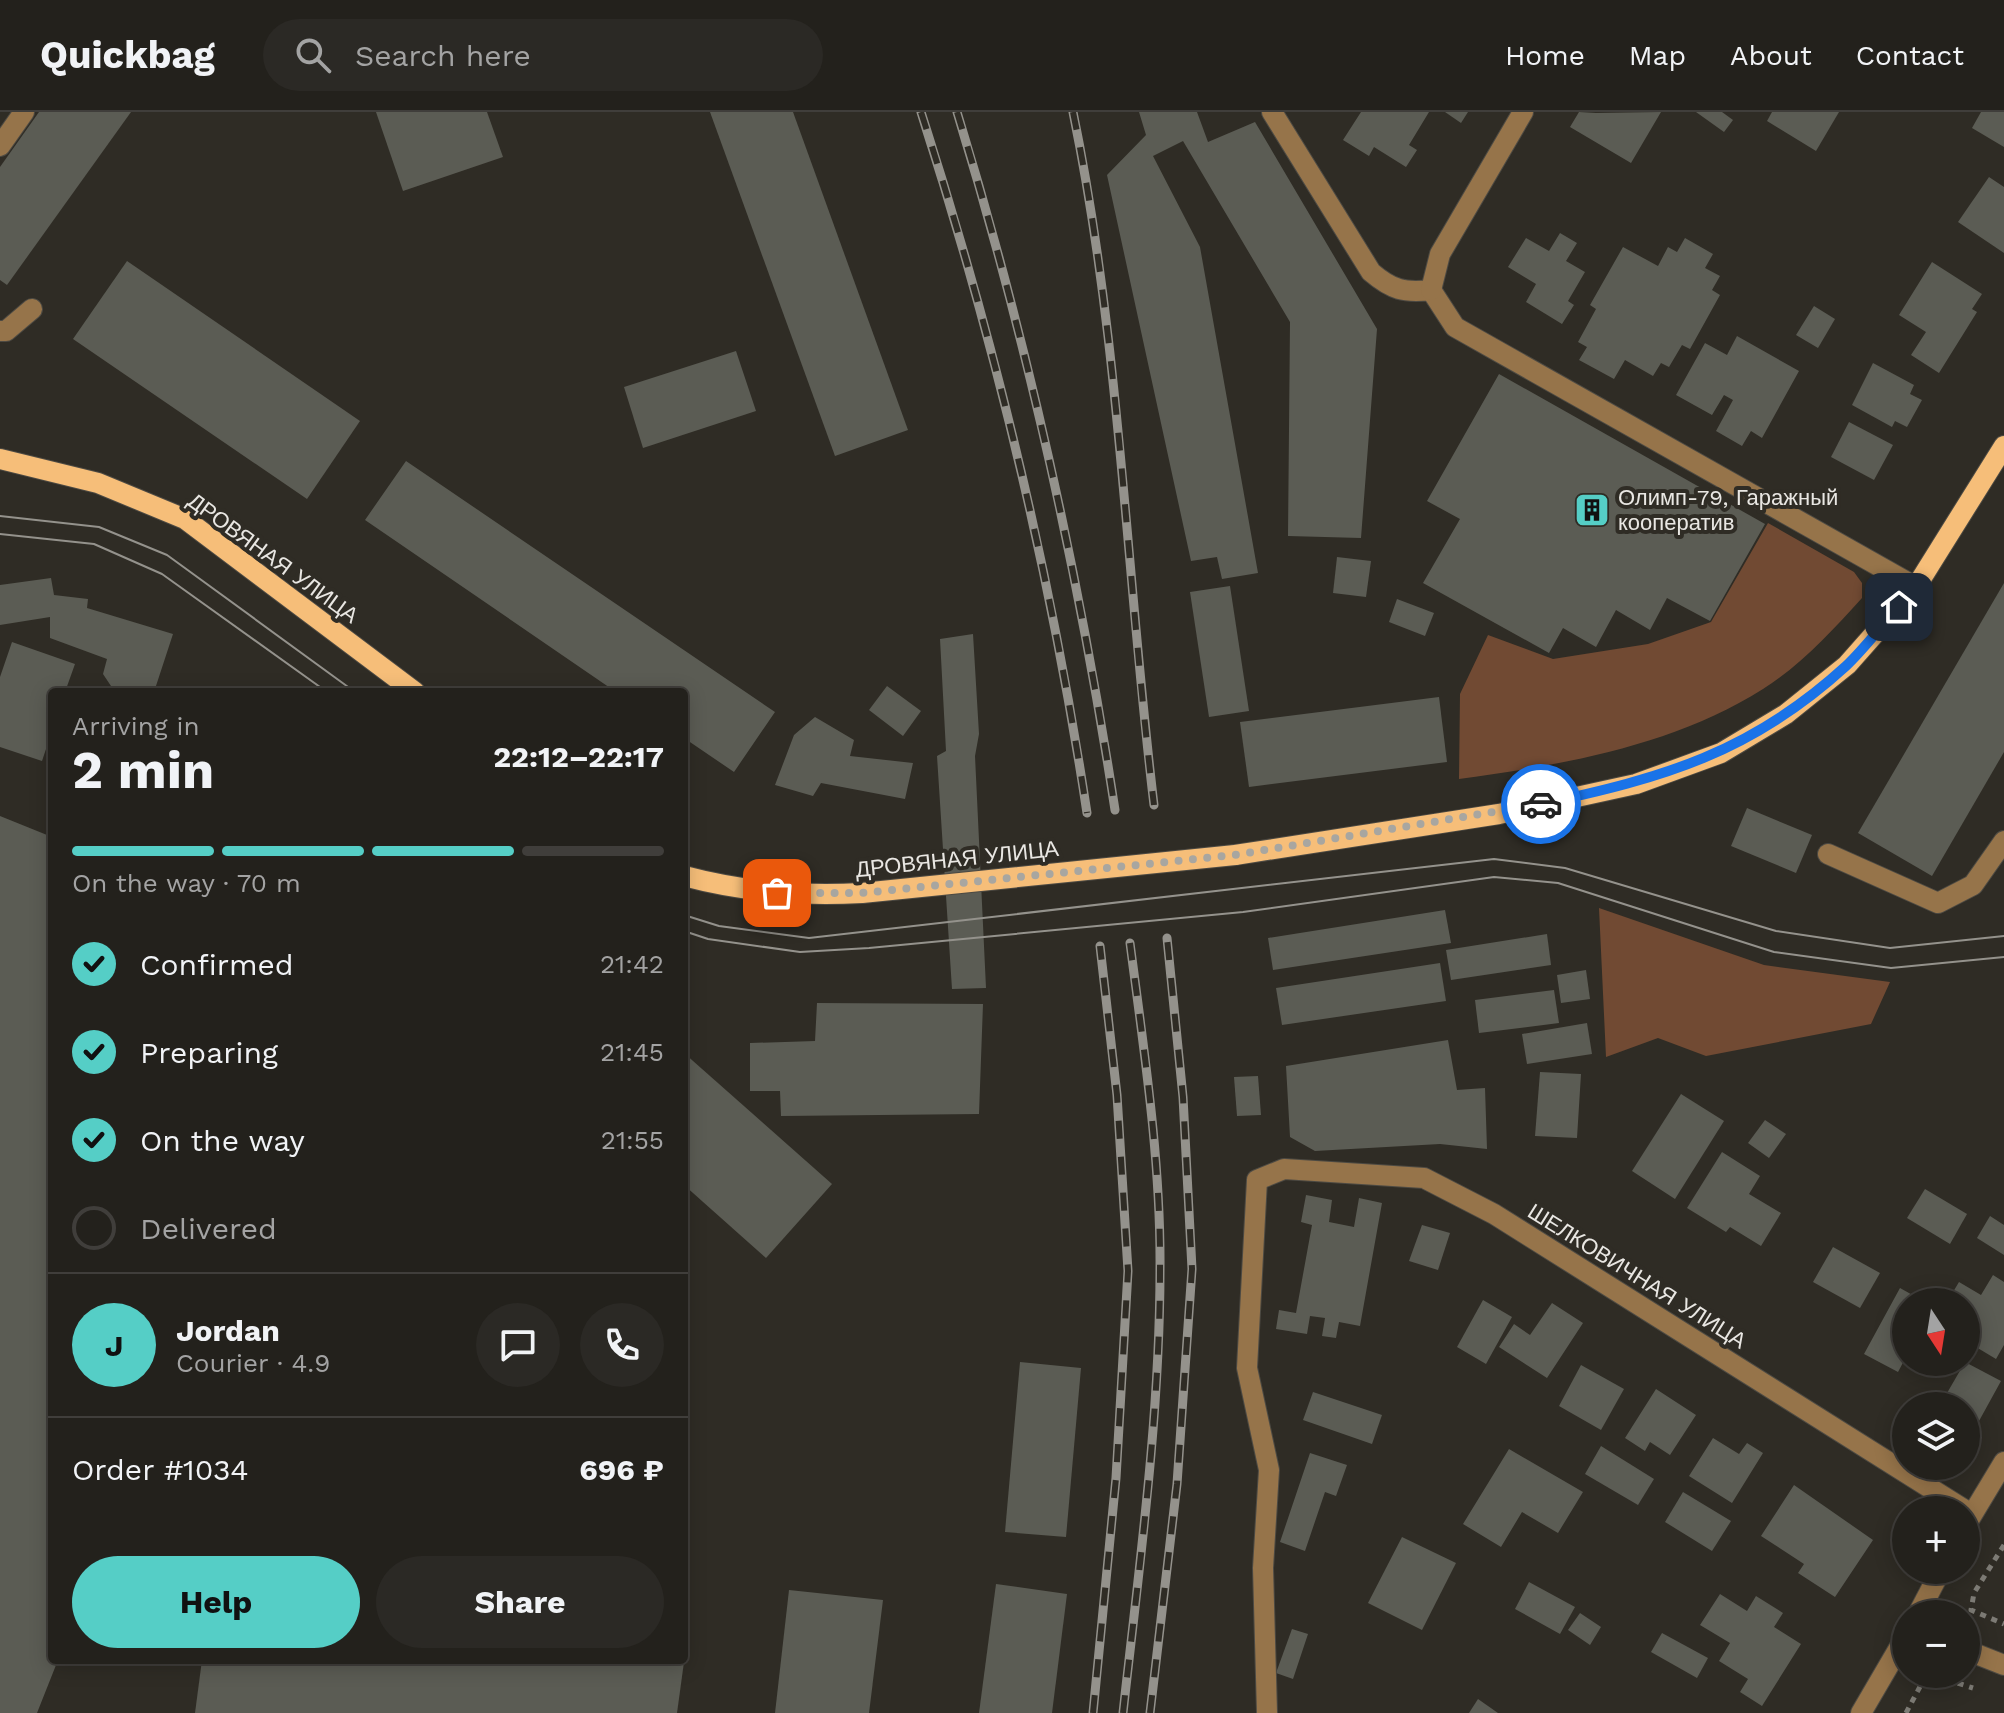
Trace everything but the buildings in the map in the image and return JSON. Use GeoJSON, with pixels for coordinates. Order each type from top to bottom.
{"type":"FeatureCollection","features":[{"type":"Feature","properties":{"kind":"main road","name":"ДРОВЯНАЯ УЛИЦА"},"geometry":{"type":"LineString","coordinates":[[688,877],[751,891],[803,896],[862,893],[1235,855],[1499,814],[1636,784],[1721,753],[1786,714],[1847,665],[1916,587],[2004,446]]}},
{"type":"Feature","properties":{"kind":"main road","name":"ДРОВЯНАЯ УЛИЦА"},"geometry":{"type":"LineString","coordinates":[[0,459],[98,483],[185,519],[410,688]]}},
{"type":"Feature","properties":{"kind":"street"},"geometry":{"type":"LineString","coordinates":[[0,146],[24,112]]}},
{"type":"Feature","properties":{"kind":"street"},"geometry":{"type":"LineString","coordinates":[[1272,112],[1371,272],[1403,293],[1431,290]]}},
{"type":"Feature","properties":{"kind":"street"},"geometry":{"type":"LineString","coordinates":[[1523,112],[1440,254],[1431,290],[1455,327],[1916,587]]}},
{"type":"Feature","properties":{"kind":"street"},"geometry":{"type":"LineString","coordinates":[[0,331],[6,331],[32,309]]}},
{"type":"Feature","properties":{"kind":"street"},"geometry":{"type":"LineString","coordinates":[[1828,854],[1938,903],[1973,885],[2004,841]]}},
{"type":"Feature","properties":{"kind":"street","name":"ШЕЛКОВИЧНАЯ УЛИЦА"},"geometry":{"type":"LineString","coordinates":[[1267,1713],[1263,1568],[1269,1470],[1247,1368],[1257,1180],[1284,1169],[1424,1178],[1494,1214],[1937,1496]]}},
{"type":"Feature","properties":{"kind":"street"},"geometry":{"type":"LineString","coordinates":[[1980,1496],[2004,1462]]}},
{"type":"Feature","properties":{"kind":"street"},"geometry":{"type":"LineString","coordinates":[[1980,1656],[2004,1665]]}},
{"type":"Feature","properties":{"kind":"street"},"geometry":{"type":"LineString","coordinates":[[1861,1713],[1892,1660]]}},
{"type":"Feature","properties":{"kind":"path"},"geometry":{"type":"LineString","coordinates":[[2004,1545],[1974,1593],[1971,1610],[2004,1624]]}},
{"type":"Feature","properties":{"kind":"path"},"geometry":{"type":"LineString","coordinates":[[1906,1713],[1923,1681],[1942,1678],[1983,1691]]}},
{"type":"Feature","properties":{"kind":"shaded area"},"geometry":{"type":"Polygon","coordinates":[[[1768,523],[1854,572],[1862,583],[1862,598],[1828,635],[1790,669],[1728,709],[1654,739],[1577,759],[1459,779],[1460,694],[1488,635],[1553,659],[1648,644],[1711,622],[1768,523]]]}},
{"type":"Feature","properties":{"kind":"shaded area"},"geometry":{"type":"Polygon","coordinates":[[[1599,908],[1764,965],[1890,982],[1871,1024],[1706,1056],[1658,1038],[1606,1057],[1599,908]]]}},
{"type":"Feature","properties":{"kind":"tram line"},"geometry":{"type":"LineString","coordinates":[[0,516],[99,527],[167,555],[350,688]]}},
{"type":"Feature","properties":{"kind":"tram line"},"geometry":{"type":"LineString","coordinates":[[0,534],[94,544],[162,574],[321,688]]}},
{"type":"Feature","properties":{"kind":"tram line"},"geometry":{"type":"LineString","coordinates":[[688,916],[719,926],[809,938],[1494,859],[1565,868],[1776,931],[1890,948],[2004,936]]}},
{"type":"Feature","properties":{"kind":"tram line"},"geometry":{"type":"LineString","coordinates":[[688,932],[708,939],[800,952],[869,948],[1243,912],[1494,877],[1558,883],[1774,952],[1891,968],[2004,957]]}},
{"type":"Feature","properties":{"kind":"railway"},"geometry":{"type":"LineString","coordinates":[[921,112],[973,285],[1018,460],[1056,635],[1087,813]]}},
{"type":"Feature","properties":{"kind":"railway"},"geometry":{"type":"LineString","coordinates":[[957,112],[1006,284],[1049,458],[1085,634],[1115,810]]}},
{"type":"Feature","properties":{"kind":"railway"},"geometry":{"type":"LineString","coordinates":[[1073,112],[1102,284],[1154,805]]}},
{"type":"Feature","properties":{"kind":"railway"},"geometry":{"type":"LineString","coordinates":[[1150,1713],[1177,1484],[1192,1269],[1183,1097],[1167,938]]}},
{"type":"Feature","properties":{"kind":"railway"},"geometry":{"type":"LineString","coordinates":[[1123,1713],[1153,1436],[1160,1270],[1155,1147],[1130,943]]}},
{"type":"Feature","properties":{"kind":"railway"},"geometry":{"type":"LineString","coordinates":[[1093,1713],[1116,1478],[1128,1271],[1117,1095],[1100,946]]}},
{"type":"Feature","properties":{"kind":"way so far"},"geometry":{"type":"LineString","coordinates":[[777,893],[803,896],[862,893],[1235,855],[1499,814],[1541,804]]}},
{"type":"Feature","properties":{"kind":"place","name":"Олимп-79, Гаражный кооператив"},"geometry":{"type":"Point","coordinates":[1592,510]}},
{"type":"Feature","properties":{"kind":"route"},"geometry":{"type":"LineString","coordinates":[[1541,804],[1636,784],[1721,753],[1786,714],[1847,665],[1899,607]]}}]}
